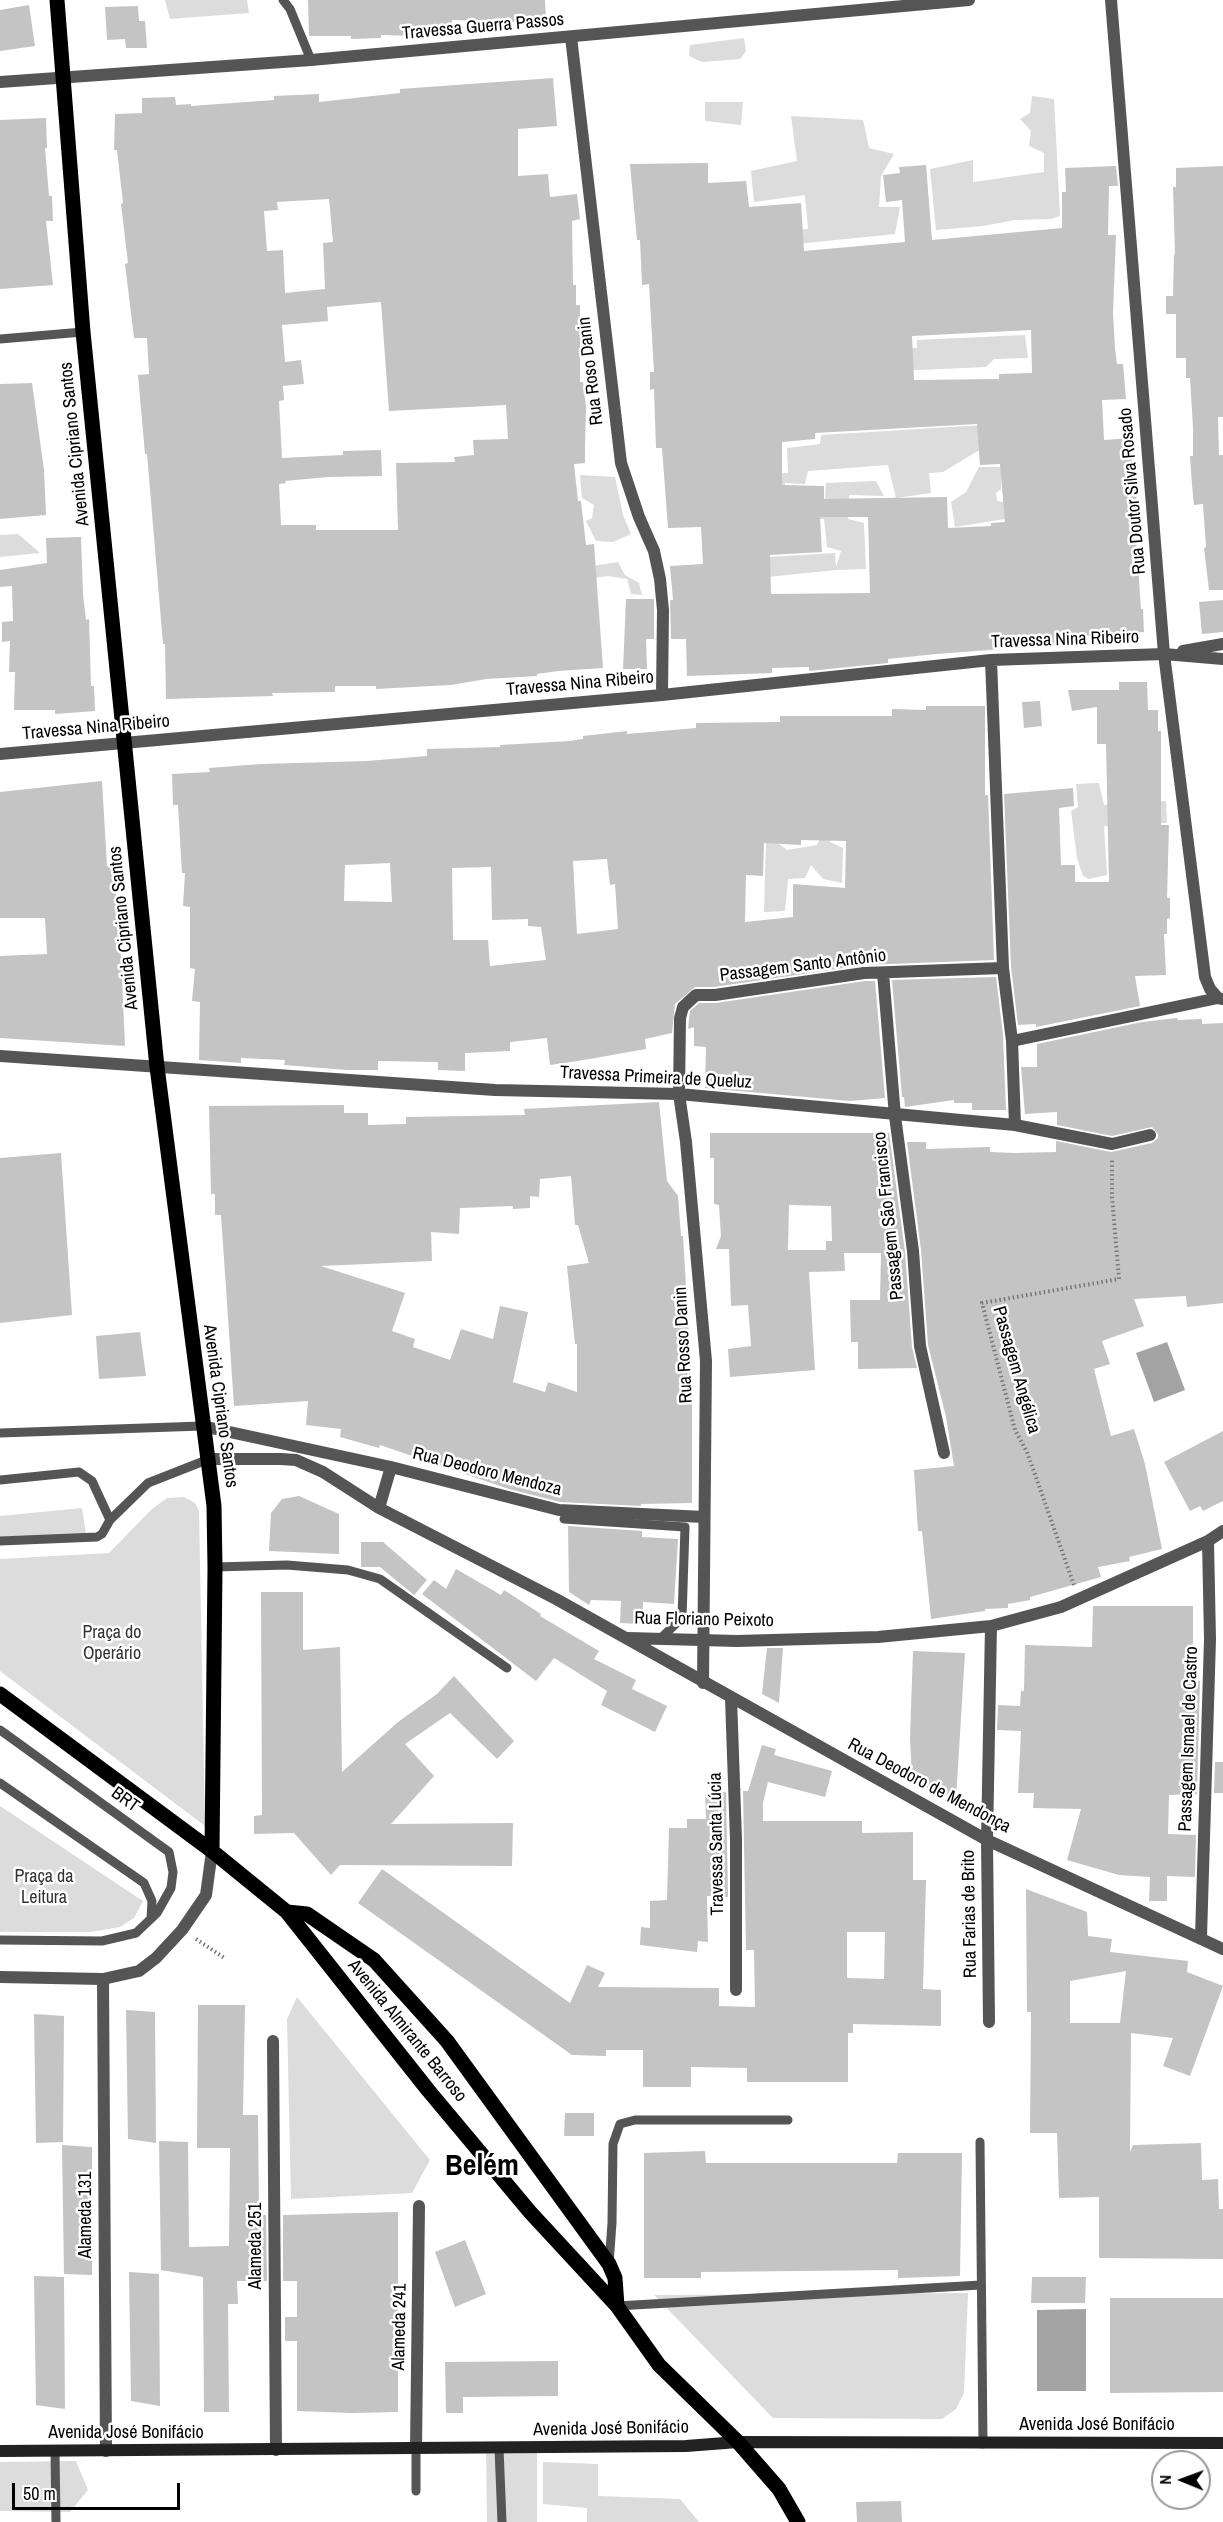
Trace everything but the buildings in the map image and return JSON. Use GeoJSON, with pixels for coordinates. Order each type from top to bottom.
{"type":"FeatureCollection","features":[{"type":"Feature","properties":{"kind":"main road","name":"Avenida Cipriano Santos"},"geometry":{"type":"LineString","coordinates":[[57,0],[83,332],[157,1067],[214,1506],[212,1851]]}},
{"type":"Feature","properties":{"kind":"main road","name":"Avenida Almirante Barroso"},"geometry":{"type":"LineString","coordinates":[[0,1694],[212,1851],[287,1912],[428,2090],[530,2212],[617,2306],[659,2365],[738,2442],[779,2489],[798,2522]]}},
{"type":"Feature","properties":{"kind":"main road"},"geometry":{"type":"LineString","coordinates":[[287,1912],[307,1914],[374,1960],[447,2041],[609,2264],[615,2278],[617,2306]]}},
{"type":"Feature","properties":{"kind":"main road","name":"Avenida José Bonifácio"},"geometry":{"type":"LineString","coordinates":[[0,2451],[696,2446],[738,2442],[1223,2443]]}},
{"type":"Feature","properties":{"kind":"street","name":"Travessa Guerra Passos"},"geometry":{"type":"LineString","coordinates":[[0,82],[311,60],[969,0]]}},
{"type":"Feature","properties":{"kind":"street","name":"Rua Doutor Silva Rosado"},"geometry":{"type":"LineString","coordinates":[[1111,0],[1164,654],[1205,978],[1210,989],[1221,999]]}},
{"type":"Feature","properties":{"kind":"street","name":"Rua Roso Danin"},"geometry":{"type":"LineString","coordinates":[[571,37],[621,463],[639,518],[654,551],[660,579],[663,610],[662,695]]}},
{"type":"Feature","properties":{"kind":"street","name":"Travessa Nina Ribeiro"},"geometry":{"type":"LineString","coordinates":[[1164,654],[1223,644]]}},
{"type":"Feature","properties":{"kind":"street","name":"Travessa Nina Ribeiro"},"geometry":{"type":"LineString","coordinates":[[0,754],[662,695],[991,660],[1164,654],[1223,659]]}},
{"type":"Feature","properties":{"kind":"street"},"geometry":{"type":"LineString","coordinates":[[991,660],[1004,968],[1012,1041],[1015,1125]]}},
{"type":"Feature","properties":{"kind":"street","name":"Passagem Santo Antônio"},"geometry":{"type":"LineString","coordinates":[[684,1007],[696,995],[715,995],[864,973],[1004,968]]}},
{"type":"Feature","properties":{"kind":"street","name":"Passagem São Francisco"},"geometry":{"type":"LineString","coordinates":[[883,973],[895,1116],[912,1251],[920,1346],[944,1453]]}},
{"type":"Feature","properties":{"kind":"street"},"geometry":{"type":"LineString","coordinates":[[1012,1041],[1221,999]]}},
{"type":"Feature","properties":{"kind":"street","name":"Rua Rosso Danin"},"geometry":{"type":"LineString","coordinates":[[684,1007],[680,1018],[679,1094],[686,1142],[706,1361],[703,1683]]}},
{"type":"Feature","properties":{"kind":"street","name":"Travessa Primeira de Queluz"},"geometry":{"type":"LineString","coordinates":[[0,1056],[483,1089],[679,1094],[895,1116],[1015,1125],[1112,1144],[1150,1135]]}},
{"type":"Feature","properties":{"kind":"street","name":"Rua Deodoro Mendoza"},"geometry":{"type":"LineString","coordinates":[[202,1425],[300,1449],[391,1467],[559,1510],[704,1517]]}},
{"type":"Feature","properties":{"kind":"street","name":"Rua Floriano Peixoto"},"geometry":{"type":"LineString","coordinates":[[209,1459],[296,1460],[323,1472],[378,1508],[556,1599],[626,1638],[704,1641],[878,1637],[991,1626],[1079,1600],[1208,1541],[1223,1531]]}},
{"type":"Feature","properties":{"kind":"street"},"geometry":{"type":"LineString","coordinates":[[378,1508],[391,1467]]}},
{"type":"Feature","properties":{"kind":"street","name":"Passagem Ismael de Castro"},"geometry":{"type":"LineString","coordinates":[[1201,1937],[1210,1639],[1208,1541]]}},
{"type":"Feature","properties":{"kind":"street","name":"Rua Farias de Brito"},"geometry":{"type":"LineString","coordinates":[[989,2022],[987,1840],[991,1626]]}},
{"type":"Feature","properties":{"kind":"street","name":"Rua Deodoro de Mendonça"},"geometry":{"type":"LineString","coordinates":[[626,1638],[987,1840],[1223,1948]]}},
{"type":"Feature","properties":{"kind":"street","name":"Travessa Santa Lúcia"},"geometry":{"type":"LineString","coordinates":[[731,1698],[736,1840],[736,1990]]}},
{"type":"Feature","properties":{"kind":"street"},"geometry":{"type":"LineString","coordinates":[[0,1977],[103,1979],[139,1971],[156,1958],[182,1930],[206,1895],[212,1851]]}},
{"type":"Feature","properties":{"kind":"street","name":"Alameda 131"},"geometry":{"type":"LineString","coordinates":[[103,1979],[106,2451]]}},
{"type":"Feature","properties":{"kind":"street","name":"Alameda 251"},"geometry":{"type":"LineString","coordinates":[[273,2041],[276,2450]]}},
{"type":"Feature","properties":{"kind":"street","name":"Alameda 241"},"geometry":{"type":"LineString","coordinates":[[416,2448],[419,2206]]}},
{"type":"Feature","properties":{"kind":"lane"},"geometry":{"type":"LineString","coordinates":[[283,0],[290,9],[311,60]]}},
{"type":"Feature","properties":{"kind":"lane"},"geometry":{"type":"LineString","coordinates":[[0,339],[83,332]]}},
{"type":"Feature","properties":{"kind":"lane"},"geometry":{"type":"LineString","coordinates":[[0,1433],[202,1425]]}},
{"type":"Feature","properties":{"kind":"lane"},"geometry":{"type":"LineString","coordinates":[[0,1541],[97,1537],[102,1534],[110,1520],[147,1483],[209,1459]]}},
{"type":"Feature","properties":{"kind":"lane"},"geometry":{"type":"LineString","coordinates":[[0,1480],[79,1472],[92,1481],[110,1520]]}},
{"type":"Feature","properties":{"kind":"lane"},"geometry":{"type":"LineString","coordinates":[[564,1519],[685,1527],[682,1618],[661,1638]]}},
{"type":"Feature","properties":{"kind":"lane"},"geometry":{"type":"LineString","coordinates":[[215,1567],[288,1565],[348,1570],[380,1579],[507,1668]]}},
{"type":"Feature","properties":{"kind":"lane","name":"BRT"},"geometry":{"type":"LineString","coordinates":[[0,1730],[169,1852],[173,1872],[171,1888],[158,1913],[136,1933],[102,1941],[0,1940]]}},
{"type":"Feature","properties":{"kind":"lane"},"geometry":{"type":"LineString","coordinates":[[0,1784],[144,1883],[153,1901],[151,1921]]}},
{"type":"Feature","properties":{"kind":"lane"},"geometry":{"type":"LineString","coordinates":[[609,2264],[615,2133],[620,2124],[635,2120],[788,2120]]}},
{"type":"Feature","properties":{"kind":"lane"},"geometry":{"type":"LineString","coordinates":[[980,2142],[983,2444]]}},
{"type":"Feature","properties":{"kind":"lane"},"geometry":{"type":"LineString","coordinates":[[617,2306],[981,2285]]}},
{"type":"Feature","properties":{"kind":"lane"},"geometry":{"type":"LineString","coordinates":[[416,2448],[416,2491]]}},
{"type":"Feature","properties":{"kind":"lane"},"geometry":{"type":"LineString","coordinates":[[499,2448],[502,2522]]}},
{"type":"Feature","properties":{"kind":"lane"},"geometry":{"type":"LineString","coordinates":[[55,2451],[56,2522]]}},
{"type":"Feature","properties":{"kind":"path","name":"Passagem Angélica"},"geometry":{"type":"LineString","coordinates":[[1079,1600],[1038,1481],[1016,1430],[982,1303],[1119,1279],[1112,1197],[1112,1144]]}},
{"type":"Feature","properties":{"kind":"green space"},"geometry":{"type":"Polygon","coordinates":[[[165,0],[247,0],[249,13],[170,19],[165,0]]]}},
{"type":"Feature","properties":{"kind":"green space"},"geometry":{"type":"Polygon","coordinates":[[[744,38],[746,51],[740,59],[702,62],[689,56],[690,45],[744,38]]]}},
{"type":"Feature","properties":{"kind":"green space"},"geometry":{"type":"Polygon","coordinates":[[[1032,96],[1054,99],[1060,216],[1051,219],[1015,220],[983,226],[936,230],[930,169],[973,160],[973,182],[1044,172],[1044,153],[1029,146],[1031,131],[1020,119],[1030,113],[1032,96]]]}},
{"type":"Feature","properties":{"kind":"green space"},"geometry":{"type":"Polygon","coordinates":[[[705,102],[743,102],[741,125],[705,121],[705,102]]]}},
{"type":"Feature","properties":{"kind":"green space"},"geometry":{"type":"Polygon","coordinates":[[[791,116],[863,120],[869,148],[894,154],[881,176],[879,207],[900,207],[895,234],[757,248],[758,233],[808,229],[805,195],[754,202],[751,171],[797,161],[791,116]]]}},
{"type":"Feature","properties":{"kind":"green space"},"geometry":{"type":"Polygon","coordinates":[[[1025,335],[1028,358],[994,359],[986,367],[918,370],[893,368],[821,352],[917,348],[917,340],[1025,335]]]}},
{"type":"Feature","properties":{"kind":"green space"},"geometry":{"type":"Polygon","coordinates":[[[1017,423],[1001,442],[976,452],[943,472],[929,473],[931,493],[896,498],[888,465],[808,471],[805,484],[785,483],[782,507],[772,474],[788,473],[787,448],[820,444],[821,435],[1017,423]]]}},
{"type":"Feature","properties":{"kind":"green space"},"geometry":{"type":"Polygon","coordinates":[[[979,467],[1001,467],[1001,489],[996,493],[997,501],[1009,503],[1011,518],[955,527],[951,502],[966,492],[979,467]]]}},
{"type":"Feature","properties":{"kind":"green space"},"geometry":{"type":"Polygon","coordinates":[[[580,475],[615,477],[623,515],[631,534],[613,542],[596,541],[586,521],[592,518],[594,505],[582,498],[580,475]]]}},
{"type":"Feature","properties":{"kind":"green space"},"geometry":{"type":"Polygon","coordinates":[[[876,481],[884,496],[849,495],[848,519],[864,523],[866,569],[739,580],[734,559],[835,553],[836,567],[841,551],[827,547],[824,519],[794,519],[825,500],[826,483],[876,481]]]}},
{"type":"Feature","properties":{"kind":"green space"},"geometry":{"type":"Polygon","coordinates":[[[18,534],[40,553],[0,557],[0,535],[18,534]]]}},
{"type":"Feature","properties":{"kind":"green space"},"geometry":{"type":"Polygon","coordinates":[[[618,562],[625,575],[639,583],[642,595],[631,594],[627,579],[608,576],[594,578],[592,566],[618,562]]]}},
{"type":"Feature","properties":{"kind":"green space"},"geometry":{"type":"Polygon","coordinates":[[[1099,783],[1104,805],[1166,801],[1167,823],[1104,826],[1107,875],[1089,879],[1083,876],[1077,858],[1071,811],[1078,807],[1076,784],[1099,783]]]}},
{"type":"Feature","properties":{"kind":"green space"},"geometry":{"type":"Polygon","coordinates":[[[826,826],[830,842],[843,848],[842,883],[823,879],[811,865],[805,878],[788,879],[785,911],[764,912],[766,842],[775,841],[787,850],[817,845],[826,826]]]}},
{"type":"Feature","properties":{"kind":"green space","name":"Praça do Operário"},"geometry":{"type":"Polygon","coordinates":[[[184,1497],[195,1503],[199,1511],[205,1826],[0,1671],[0,1559],[109,1553],[152,1509],[167,1498],[184,1497]]]}},
{"type":"Feature","properties":{"kind":"green space"},"geometry":{"type":"Polygon","coordinates":[[[82,1508],[86,1534],[0,1538],[0,1516],[82,1508]]]}},
{"type":"Feature","properties":{"kind":"green space","name":"Praça da Leitura"},"geometry":{"type":"Polygon","coordinates":[[[0,1806],[143,1901],[134,1918],[120,1927],[91,1932],[0,1932],[0,1806]]]}},
{"type":"Feature","properties":{"kind":"green space"},"geometry":{"type":"Polygon","coordinates":[[[297,1997],[430,2160],[412,2193],[291,2199],[287,2019],[297,1997]]]}},
{"type":"Feature","properties":{"kind":"green space"},"geometry":{"type":"Polygon","coordinates":[[[968,2293],[964,2393],[956,2409],[942,2419],[773,2418],[654,2295],[968,2293]]]}},
{"type":"Feature","properties":{"kind":"green space"},"geometry":{"type":"Polygon","coordinates":[[[537,2447],[537,2522],[487,2522],[486,2448],[537,2447]]]}},
{"type":"Feature","properties":{"kind":"green space"},"geometry":{"type":"Polygon","coordinates":[[[76,2461],[88,2490],[70,2512],[0,2511],[0,2462],[76,2461]]]}},
{"type":"Feature","properties":{"kind":"green space"},"geometry":{"type":"Polygon","coordinates":[[[543,2462],[598,2464],[598,2496],[680,2499],[699,2522],[587,2522],[587,2508],[543,2504],[543,2462]]]}},
{"type":"Feature","properties":{"kind":"shaded area"},"geometry":{"type":"Polygon","coordinates":[[[1167,1342],[1185,1390],[1154,1402],[1136,1353],[1167,1342]]]}},
{"type":"Feature","properties":{"kind":"shaded area"},"geometry":{"type":"Polygon","coordinates":[[[1086,2309],[1086,2391],[1037,2391],[1037,2310],[1086,2309]]]}},
{"type":"Feature","properties":{"kind":"district","name":"Belém"},"geometry":{"type":"Point","coordinates":[482,2167]}}]}
